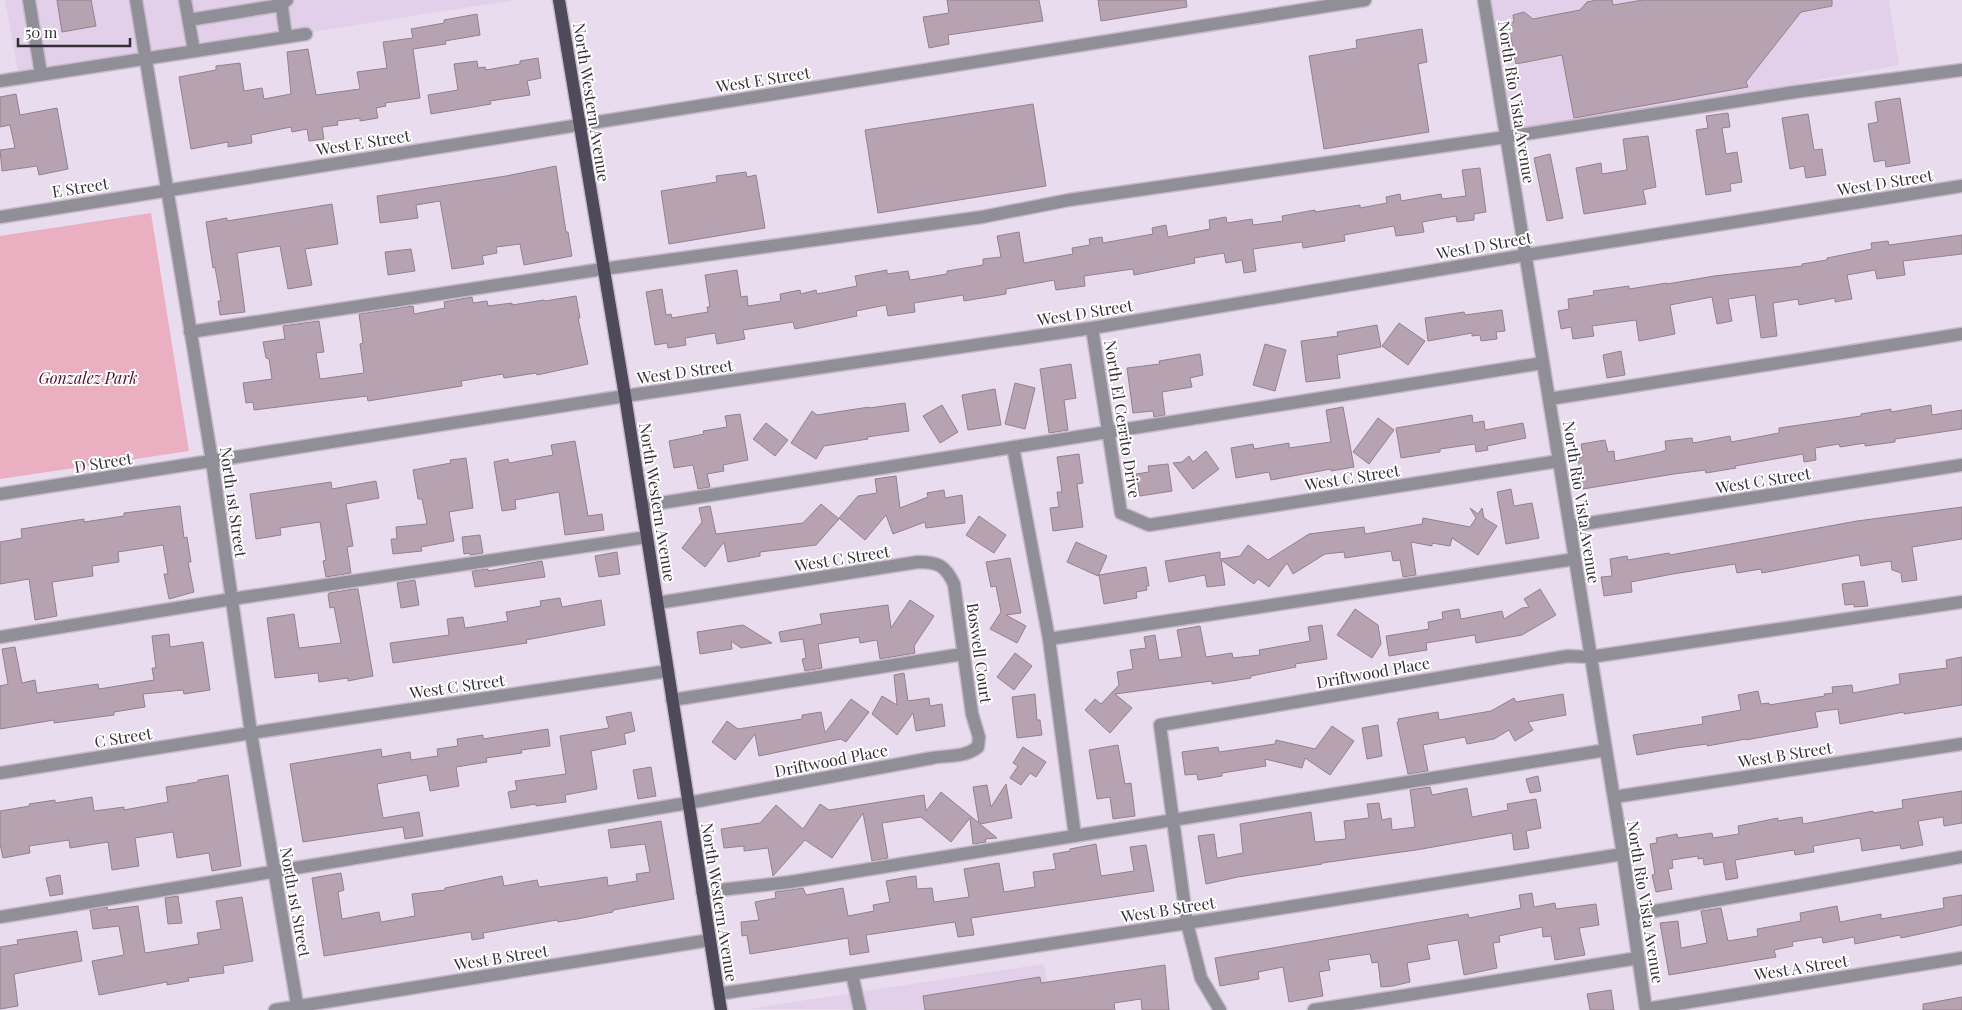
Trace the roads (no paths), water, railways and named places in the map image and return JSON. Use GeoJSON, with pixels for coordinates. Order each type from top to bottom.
{"type":"FeatureCollection","features":[{"type":"Feature","properties":{"kind":"main road","name":"North Western Avenue"},"geometry":{"type":"LineString","coordinates":[[559,0],[625,396],[721,1010]]}},
{"type":"Feature","properties":{"kind":"street"},"geometry":{"type":"LineString","coordinates":[[29,0],[41,74]]}},
{"type":"Feature","properties":{"kind":"street","name":"North 1st Street"},"geometry":{"type":"LineString","coordinates":[[136,0],[212,461],[252,733],[297,1008]]}},
{"type":"Feature","properties":{"kind":"street"},"geometry":{"type":"LineString","coordinates":[[186,0],[194,51]]}},
{"type":"Feature","properties":{"kind":"street","name":"West E Street"},"geometry":{"type":"LineString","coordinates":[[166,190],[1365,0]]}},
{"type":"Feature","properties":{"kind":"street","name":"North Rio Vista Avenue"},"geometry":{"type":"LineString","coordinates":[[1484,0],[1614,797],[1646,1009]]}},
{"type":"Feature","properties":{"kind":"street"},"geometry":{"type":"LineString","coordinates":[[188,20],[283,2],[286,37]]}},
{"type":"Feature","properties":{"kind":"street"},"geometry":{"type":"LineString","coordinates":[[0,81],[306,34]]}},
{"type":"Feature","properties":{"kind":"street"},"geometry":{"type":"LineString","coordinates":[[190,332],[603,269],[982,218],[1069,200],[1506,137],[1795,92],[1962,70]]}},
{"type":"Feature","properties":{"kind":"street","name":"West D Street"},"geometry":{"type":"LineString","coordinates":[[212,461],[625,396],[1092,328],[1526,255],[1962,186]]}},
{"type":"Feature","properties":{"kind":"street","name":"E Street"},"geometry":{"type":"LineString","coordinates":[[0,217],[166,190]]}},
{"type":"Feature","properties":{"kind":"street","name":"North El Cerrito Drive"},"geometry":{"type":"LineString","coordinates":[[1092,328],[1121,514],[1149,525]]}},
{"type":"Feature","properties":{"kind":"street"},"geometry":{"type":"LineString","coordinates":[[1549,399],[1962,334]]}},
{"type":"Feature","properties":{"kind":"street"},"geometry":{"type":"LineString","coordinates":[[642,506],[1543,363]]}},
{"type":"Feature","properties":{"kind":"street"},"geometry":{"type":"LineString","coordinates":[[1013,447],[1048,640],[1075,836]]}},
{"type":"Feature","properties":{"kind":"street","name":"D Street"},"geometry":{"type":"LineString","coordinates":[[0,494],[212,461]]}},
{"type":"Feature","properties":{"kind":"street","name":"West C Street"},"geometry":{"type":"LineString","coordinates":[[1149,525],[1559,461]]}},
{"type":"Feature","properties":{"kind":"street","name":"West C Street"},"geometry":{"type":"LineString","coordinates":[[1570,526],[1962,465]]}},
{"type":"Feature","properties":{"kind":"street"},"geometry":{"type":"LineString","coordinates":[[0,637],[232,599],[647,537]]}},
{"type":"Feature","properties":{"kind":"street"},"geometry":{"type":"LineString","coordinates":[[1048,640],[1575,559]]}},
{"type":"Feature","properties":{"kind":"street","name":"West C Street"},"geometry":{"type":"LineString","coordinates":[[657,603],[918,562],[931,562],[943,566]]}},
{"type":"Feature","properties":{"kind":"street","name":"Boswell Court"},"geometry":{"type":"LineString","coordinates":[[943,566],[954,584],[972,714],[979,737],[978,747]]}},
{"type":"Feature","properties":{"kind":"street","name":"Driftwood Place"},"geometry":{"type":"LineString","coordinates":[[1173,821],[1160,725],[1568,656],[1590,657],[1962,602]]}},
{"type":"Feature","properties":{"kind":"street"},"geometry":{"type":"LineString","coordinates":[[672,700],[963,654]]}},
{"type":"Feature","properties":{"kind":"street","name":"West C Street"},"geometry":{"type":"LineString","coordinates":[[252,733],[668,671]]}},
{"type":"Feature","properties":{"kind":"street","name":"C Street"},"geometry":{"type":"LineString","coordinates":[[0,774],[252,733]]}},
{"type":"Feature","properties":{"kind":"street","name":"West B Street"},"geometry":{"type":"LineString","coordinates":[[1614,797],[1962,744]]}},
{"type":"Feature","properties":{"kind":"street","name":"Driftwood Place"},"geometry":{"type":"LineString","coordinates":[[0,917],[688,803],[949,755],[959,756],[970,753],[978,747]]}},
{"type":"Feature","properties":{"kind":"street"},"geometry":{"type":"LineString","coordinates":[[702,892],[790,882],[1606,750]]}},
{"type":"Feature","properties":{"kind":"street"},"geometry":{"type":"LineString","coordinates":[[1173,821],[1187,923],[1201,978],[1220,1010]]}},
{"type":"Feature","properties":{"kind":"street","name":"West B Street"},"geometry":{"type":"LineString","coordinates":[[718,994],[1187,923],[1623,854]]}},
{"type":"Feature","properties":{"kind":"street"},"geometry":{"type":"LineString","coordinates":[[1632,916],[1962,857]]}},
{"type":"Feature","properties":{"kind":"street","name":"West B Street"},"geometry":{"type":"LineString","coordinates":[[275,1010],[297,1008],[710,940]]}},
{"type":"Feature","properties":{"kind":"street"},"geometry":{"type":"LineString","coordinates":[[1314,1010],[1638,958]]}},
{"type":"Feature","properties":{"kind":"street","name":"West A Street"},"geometry":{"type":"LineString","coordinates":[[1646,1009],[1962,958]]}},
{"type":"Feature","properties":{"kind":"street"},"geometry":{"type":"LineString","coordinates":[[852,974],[860,1010]]}},
{"type":"Feature","properties":{"kind":"park label","name":"Gonzalez Park"},"geometry":{"type":"Point","coordinates":[88,377]}}]}
